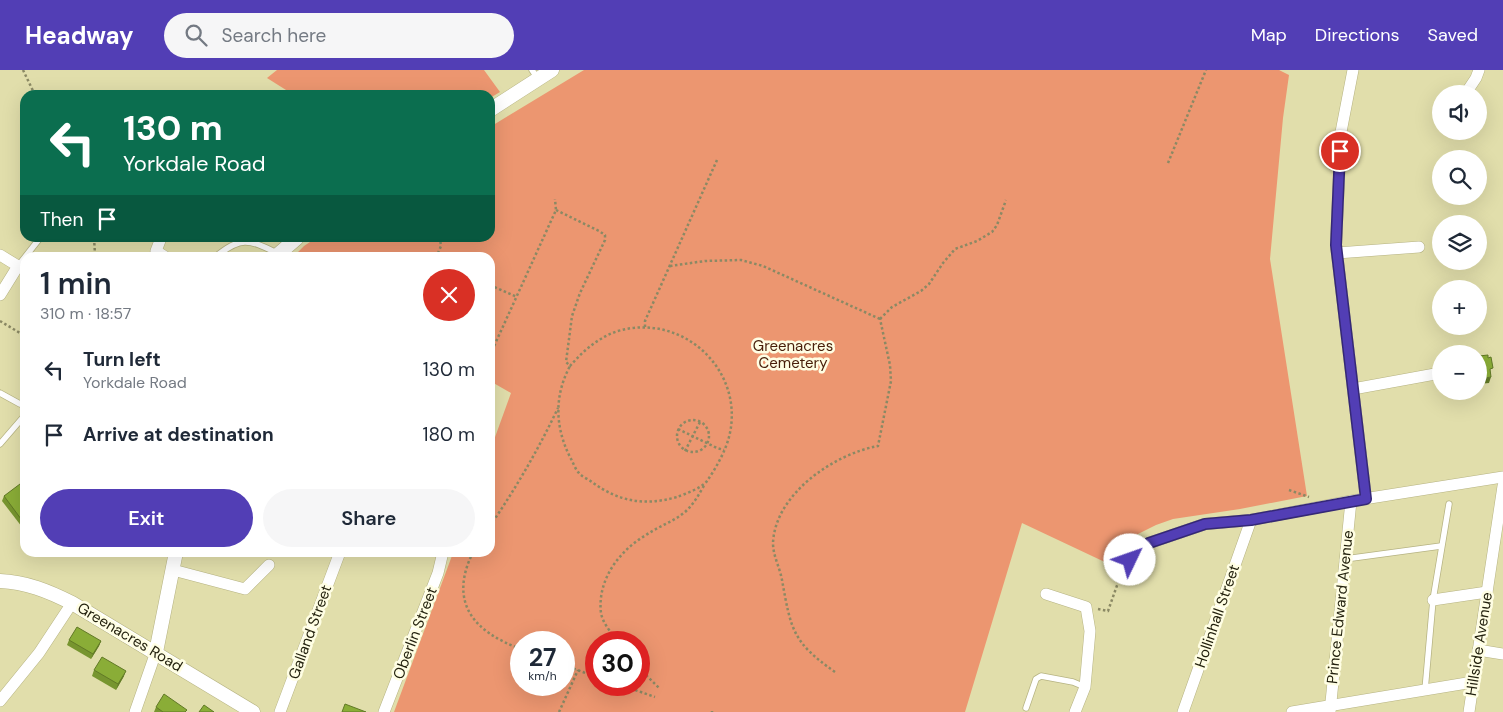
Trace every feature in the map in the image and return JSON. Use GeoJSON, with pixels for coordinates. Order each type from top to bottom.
{"type":"FeatureCollection","features":[{"type":"Feature","properties":{"kind":"street"},"geometry":{"type":"LineString","coordinates":[[495,106],[535,75],[552,70]]}},
{"type":"Feature","properties":{"kind":"street"},"geometry":{"type":"LineString","coordinates":[[1353,70],[1342,132],[1336,245],[1366,499]]}},
{"type":"Feature","properties":{"kind":"street"},"geometry":{"type":"LineString","coordinates":[[1471,85],[1479,70]]}},
{"type":"Feature","properties":{"kind":"street"},"geometry":{"type":"LineString","coordinates":[[279,252],[292,242]]}},
{"type":"Feature","properties":{"kind":"street"},"geometry":{"type":"LineString","coordinates":[[1337,253],[1419,247]]}},
{"type":"Feature","properties":{"kind":"street"},"geometry":{"type":"LineString","coordinates":[[0,255],[18,266],[0,295]]}},
{"type":"Feature","properties":{"kind":"street"},"geometry":{"type":"LineString","coordinates":[[1353,389],[1432,375]]}},
{"type":"Feature","properties":{"kind":"street"},"geometry":{"type":"LineString","coordinates":[[1130,560],[1149,543],[1205,524],[1251,520],[1351,501],[1503,477]]}},
{"type":"Feature","properties":{"kind":"street","name":"Hillside Avenue"},"geometry":{"type":"LineString","coordinates":[[1469,712],[1503,486]]}},
{"type":"Feature","properties":{"kind":"street","name":"Prince Edward Avenue"},"geometry":{"type":"LineString","coordinates":[[1330,709],[1351,501]]}},
{"type":"Feature","properties":{"kind":"street","name":"Hollinhall Street"},"geometry":{"type":"LineString","coordinates":[[1183,712],[1251,520]]}},
{"type":"Feature","properties":{"kind":"street"},"geometry":{"type":"LineString","coordinates":[[135,712],[156,652],[175,557]]}},
{"type":"Feature","properties":{"kind":"street","name":"Galland Street"},"geometry":{"type":"LineString","coordinates":[[280,712],[338,557]]}},
{"type":"Feature","properties":{"kind":"street","name":"Oberlin Street"},"geometry":{"type":"LineString","coordinates":[[384,712],[438,573],[442,557]]}},
{"type":"Feature","properties":{"kind":"street"},"geometry":{"type":"LineString","coordinates":[[173,570],[245,589],[269,564]]}},
{"type":"Feature","properties":{"kind":"street","name":"Greenacres Road"},"geometry":{"type":"LineString","coordinates":[[0,582],[16,582],[40,588],[72,603],[254,712]]}},
{"type":"Feature","properties":{"kind":"street"},"geometry":{"type":"LineString","coordinates":[[1433,600],[1487,592]]}},
{"type":"Feature","properties":{"kind":"street"},"geometry":{"type":"LineString","coordinates":[[1046,594],[1086,607],[1090,631],[1084,687],[1075,712]]}},
{"type":"Feature","properties":{"kind":"street"},"geometry":{"type":"LineString","coordinates":[[0,701],[39,652],[72,603]]}},
{"type":"Feature","properties":{"kind":"street"},"geometry":{"type":"LineString","coordinates":[[1478,650],[1503,654]]}},
{"type":"Feature","properties":{"kind":"street"},"geometry":{"type":"LineString","coordinates":[[1292,712],[1330,709],[1474,682]]}},
{"type":"Feature","properties":{"kind":"lane"},"geometry":{"type":"LineString","coordinates":[[29,252],[37,242]]}},
{"type":"Feature","properties":{"kind":"lane"},"geometry":{"type":"LineString","coordinates":[[221,252],[228,246],[242,242]]}},
{"type":"Feature","properties":{"kind":"lane"},"geometry":{"type":"LineString","coordinates":[[249,242],[257,244],[270,252]]}},
{"type":"Feature","properties":{"kind":"lane"},"geometry":{"type":"LineString","coordinates":[[0,392],[20,404]]}},
{"type":"Feature","properties":{"kind":"lane"},"geometry":{"type":"LineString","coordinates":[[0,444],[20,421]]}},
{"type":"Feature","properties":{"kind":"lane"},"geometry":{"type":"LineString","coordinates":[[1425,690],[1433,600],[1449,504]]}},
{"type":"Feature","properties":{"kind":"lane"},"geometry":{"type":"LineString","coordinates":[[1345,559],[1441,546]]}},
{"type":"Feature","properties":{"kind":"lane"},"geometry":{"type":"LineString","coordinates":[[1026,708],[1036,679],[1041,676],[1073,682],[1084,687]]}},
{"type":"Feature","properties":{"kind":"path"},"geometry":{"type":"LineString","coordinates":[[23,70],[33,90]]}},
{"type":"Feature","properties":{"kind":"path"},"geometry":{"type":"LineString","coordinates":[[1168,163],[1206,70]]}},
{"type":"Feature","properties":{"kind":"path"},"geometry":{"type":"LineString","coordinates":[[645,327],[645,321],[717,160]]}},
{"type":"Feature","properties":{"kind":"path"},"geometry":{"type":"LineString","coordinates":[[495,344],[556,210],[555,199]]}},
{"type":"Feature","properties":{"kind":"path"},"geometry":{"type":"LineString","coordinates":[[880,318],[892,307],[921,291],[929,284],[955,248],[977,241],[992,232],[1006,200]]}},
{"type":"Feature","properties":{"kind":"path"},"geometry":{"type":"LineString","coordinates":[[556,210],[605,235],[605,240],[580,293],[572,316],[566,362],[570,366]]}},
{"type":"Feature","properties":{"kind":"path"},"geometry":{"type":"LineString","coordinates":[[670,266],[741,260],[763,266],[880,318]]}},
{"type":"Feature","properties":{"kind":"path"},"geometry":{"type":"LineString","coordinates":[[495,286],[517,297]]}},
{"type":"Feature","properties":{"kind":"path"},"geometry":{"type":"LineString","coordinates":[[835,672],[806,649],[792,629],[787,613],[782,575],[773,543],[779,517],[796,492],[822,469],[850,453],[878,446],[890,381],[890,365],[880,318]]}},
{"type":"Feature","properties":{"kind":"path"},"geometry":{"type":"LineString","coordinates":[[0,321],[20,333]]}},
{"type":"Feature","properties":{"kind":"path"},"geometry":{"type":"LineString","coordinates":[[610,631],[601,614],[602,595],[610,568],[631,545],[646,534],[674,520],[693,504],[706,483],[724,450],[731,426],[731,409],[729,396],[720,371],[692,341],[667,331],[645,327],[618,331],[586,349],[570,366],[559,395],[558,408],[559,424],[566,449],[579,473],[601,489],[621,498],[641,502],[660,502],[682,495],[706,483]]}},
{"type":"Feature","properties":{"kind":"path"},"geometry":{"type":"LineString","coordinates":[[495,519],[515,489],[558,408]]}},
{"type":"Feature","properties":{"kind":"path"},"geometry":{"type":"LineString","coordinates":[[695,420],[705,424],[709,434],[708,444],[700,451],[690,453],[678,444],[676,434],[678,429],[685,422],[695,420]]}},
{"type":"Feature","properties":{"kind":"path"},"geometry":{"type":"LineString","coordinates":[[686,451],[700,422]]}},
{"type":"Feature","properties":{"kind":"path"},"geometry":{"type":"LineString","coordinates":[[678,429],[724,450]]}},
{"type":"Feature","properties":{"kind":"path"},"geometry":{"type":"LineString","coordinates":[[470,557],[467,563],[462,591],[464,601],[470,614],[478,624],[491,636],[510,644]]}},
{"type":"Feature","properties":{"kind":"path"},"geometry":{"type":"LineString","coordinates":[[1086,607],[1108,611],[1120,577],[1130,560]]}},
{"type":"Feature","properties":{"kind":"path"},"geometry":{"type":"LineString","coordinates":[[575,669],[585,673]]}},
{"type":"Feature","properties":{"kind":"path"},"geometry":{"type":"LineString","coordinates":[[559,712],[578,670]]}},
{"type":"Feature","properties":{"kind":"path"},"geometry":{"type":"LineString","coordinates":[[650,679],[659,688]]}},
{"type":"Feature","properties":{"kind":"path"},"geometry":{"type":"LineString","coordinates":[[650,696],[654,697]]}},
{"type":"Feature","properties":{"kind":"green space"},"geometry":{"type":"Polygon","coordinates":[[[277,70],[484,70],[500,92],[495,95],[495,90],[286,90],[267,78],[277,70]]]}},
{"type":"Feature","properties":{"kind":"green space","name":"Greenacres Cemetery"},"geometry":{"type":"Polygon","coordinates":[[[584,70],[1279,70],[1289,75],[1283,118],[1270,259],[1307,496],[1173,519],[1136,535],[1109,564],[1022,523],[965,712],[394,712],[452,557],[495,557],[495,437],[511,393],[495,384],[495,252],[298,252],[310,242],[495,242],[495,124],[584,70]]]}},
{"type":"Feature","properties":{"kind":"building"},"geometry":{"type":"Polygon","coordinates":[[[1487,355],[1488,358],[1491,357],[1493,368],[1490,369],[1491,377],[1487,378],[1487,355]]]}},
{"type":"Feature","properties":{"kind":"building"},"geometry":{"type":"Polygon","coordinates":[[[20,484],[20,518],[4,496],[20,484]]]}},
{"type":"Feature","properties":{"kind":"building"},"geometry":{"type":"Polygon","coordinates":[[[77,627],[101,641],[93,654],[69,640],[77,627]]]}},
{"type":"Feature","properties":{"kind":"building"},"geometry":{"type":"Polygon","coordinates":[[[102,657],[126,671],[118,684],[94,670],[102,657]]]}},
{"type":"Feature","properties":{"kind":"building"},"geometry":{"type":"Polygon","coordinates":[[[164,694],[187,710],[185,712],[163,712],[156,707],[164,694]]]}},
{"type":"Feature","properties":{"kind":"building"},"geometry":{"type":"Polygon","coordinates":[[[345,704],[366,712],[342,712],[345,704]]]}},
{"type":"Feature","properties":{"kind":"building"},"geometry":{"type":"Polygon","coordinates":[[[204,705],[214,712],[199,712],[204,705]]]}},
{"type":"Feature","properties":{"kind":"route"},"geometry":{"type":"LineString","coordinates":[[1130,560],[1149,543],[1205,524],[1251,520],[1366,499],[1336,245],[1340,151]]}}]}
